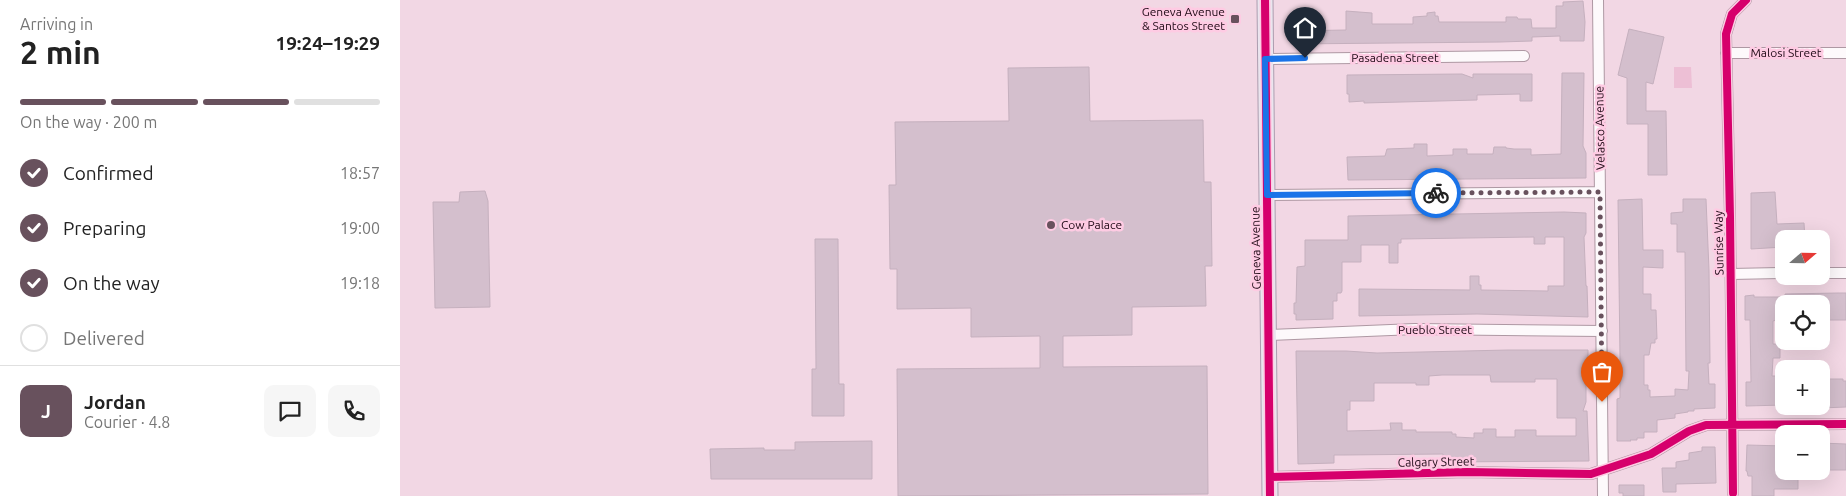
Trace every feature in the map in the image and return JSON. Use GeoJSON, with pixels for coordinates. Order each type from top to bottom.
{"type":"FeatureCollection","features":[{"type":"Feature","properties":{"kind":"main road","name":"Geneva Avenue"},"geometry":{"type":"LineString","coordinates":[[1265,0],[1270,496]]}},
{"type":"Feature","properties":{"kind":"street","name":"Velasco Avenue"},"geometry":{"type":"LineString","coordinates":[[1598,0],[1603,496]]}},
{"type":"Feature","properties":{"kind":"street","name":"Sunrise Way"},"geometry":{"type":"LineString","coordinates":[[1733,494],[1726,34],[1732,14],[1746,0]]}},
{"type":"Feature","properties":{"kind":"street","name":"Malosi Street"},"geometry":{"type":"LineString","coordinates":[[1726,53],[1846,53]]}},
{"type":"Feature","properties":{"kind":"street","name":"Pasadena Street"},"geometry":{"type":"LineString","coordinates":[[1265,59],[1524,56]]}},
{"type":"Feature","properties":{"kind":"street"},"geometry":{"type":"LineString","coordinates":[[1267,195],[1600,192]]}},
{"type":"Feature","properties":{"kind":"street"},"geometry":{"type":"LineString","coordinates":[[1830,273],[1846,272]]}},
{"type":"Feature","properties":{"kind":"street"},"geometry":{"type":"LineString","coordinates":[[1731,274],[1775,273]]}},
{"type":"Feature","properties":{"kind":"street","name":"Pueblo Street"},"geometry":{"type":"LineString","coordinates":[[1268,334],[1415,329],[1602,331]]}},
{"type":"Feature","properties":{"kind":"street","name":"Calgary Street"},"geometry":{"type":"LineString","coordinates":[[1270,477],[1467,472],[1581,475],[1603,471],[1651,454],[1696,427],[1706,425],[1846,424]]}},
{"type":"Feature","properties":{"kind":"shaded area"},"geometry":{"type":"Polygon","coordinates":[[[1674,67],[1691,67],[1692,88],[1674,88],[1674,67]]]}},
{"type":"Feature","properties":{"kind":"building"},"geometry":{"type":"Polygon","coordinates":[[[1583,1],[1584,41],[1560,41],[1560,36],[1532,37],[1532,41],[1500,42],[1291,44],[1291,31],[1346,30],[1346,11],[1372,13],[1372,24],[1413,24],[1413,17],[1427,16],[1427,13],[1435,12],[1439,22],[1506,22],[1506,17],[1517,17],[1518,19],[1531,19],[1532,28],[1556,28],[1556,6],[1563,6],[1563,2],[1583,1]]]}},
{"type":"Feature","properties":{"kind":"building"},"geometry":{"type":"Polygon","coordinates":[[[1629,29],[1664,37],[1653,84],[1646,82],[1646,111],[1666,111],[1667,175],[1648,175],[1648,124],[1627,124],[1627,78],[1618,75],[1629,29]]]}},
{"type":"Feature","properties":{"kind":"building","name":"Cow Palace"},"geometry":{"type":"Polygon","coordinates":[[[1089,67],[1090,121],[1203,120],[1204,182],[1211,182],[1212,266],[1205,266],[1206,306],[1132,307],[1132,335],[1063,336],[1063,367],[1207,366],[1208,494],[898,496],[897,369],[1040,368],[1040,336],[971,337],[971,308],[897,309],[897,269],[890,269],[889,185],[896,185],[895,122],[1009,121],[1008,68],[1089,67]]]}},
{"type":"Feature","properties":{"kind":"building"},"geometry":{"type":"Polygon","coordinates":[[[1562,73],[1584,73],[1583,146],[1586,153],[1586,178],[1348,180],[1347,157],[1385,156],[1387,149],[1414,148],[1414,144],[1427,144],[1427,156],[1453,155],[1453,149],[1467,149],[1467,154],[1493,154],[1494,147],[1531,149],[1531,155],[1561,154],[1562,73]]]}},
{"type":"Feature","properties":{"kind":"building"},"geometry":{"type":"Polygon","coordinates":[[[1462,74],[1473,78],[1473,74],[1532,74],[1532,101],[1520,101],[1520,94],[1477,95],[1477,100],[1364,103],[1364,101],[1349,102],[1349,94],[1347,94],[1347,75],[1462,74]]]}},
{"type":"Feature","properties":{"kind":"building"},"geometry":{"type":"Polygon","coordinates":[[[485,191],[488,201],[490,307],[435,308],[433,202],[459,202],[460,192],[485,191]]]}},
{"type":"Feature","properties":{"kind":"building"},"geometry":{"type":"Polygon","coordinates":[[[1775,192],[1777,224],[1804,223],[1804,230],[1775,230],[1775,248],[1751,249],[1751,193],[1775,192]]]}},
{"type":"Feature","properties":{"kind":"building"},"geometry":{"type":"Polygon","coordinates":[[[1642,199],[1643,250],[1663,250],[1663,268],[1643,267],[1643,294],[1651,294],[1651,310],[1656,310],[1657,339],[1655,339],[1655,343],[1651,343],[1649,355],[1644,355],[1644,385],[1648,385],[1650,397],[1675,396],[1675,389],[1688,390],[1689,371],[1686,371],[1685,252],[1677,252],[1677,224],[1671,224],[1671,213],[1683,212],[1683,199],[1706,199],[1709,270],[1710,363],[1708,363],[1709,384],[1715,384],[1715,408],[1694,409],[1694,411],[1675,414],[1675,418],[1657,420],[1657,432],[1644,432],[1644,438],[1637,438],[1637,440],[1617,441],[1617,399],[1620,398],[1618,200],[1642,199]]]}},
{"type":"Feature","properties":{"kind":"building"},"geometry":{"type":"Polygon","coordinates":[[[1586,213],[1586,233],[1584,237],[1588,317],[1477,314],[1359,316],[1359,289],[1470,290],[1470,276],[1479,276],[1481,290],[1548,291],[1548,286],[1564,286],[1564,237],[1545,237],[1545,244],[1534,244],[1534,237],[1401,239],[1401,243],[1398,243],[1398,263],[1389,263],[1389,245],[1361,245],[1361,262],[1342,262],[1342,291],[1337,293],[1337,301],[1333,301],[1333,319],[1296,320],[1294,303],[1296,303],[1297,267],[1305,266],[1305,240],[1348,240],[1348,216],[1586,213]]]}},
{"type":"Feature","properties":{"kind":"building"},"geometry":{"type":"Polygon","coordinates":[[[815,239],[838,239],[839,384],[844,384],[844,416],[812,416],[812,369],[816,369],[815,239]]]}},
{"type":"Feature","properties":{"kind":"building"},"geometry":{"type":"Polygon","coordinates":[[[1846,293],[1846,320],[1830,320],[1830,295],[1785,294],[1846,293]]]}},
{"type":"Feature","properties":{"kind":"building"},"geometry":{"type":"Polygon","coordinates":[[[1745,296],[1775,297],[1773,344],[1775,344],[1775,350],[1780,350],[1780,358],[1773,358],[1772,376],[1775,376],[1775,405],[1746,406],[1746,382],[1751,382],[1750,320],[1745,320],[1745,296]]]}},
{"type":"Feature","properties":{"kind":"building"},"geometry":{"type":"Polygon","coordinates":[[[1588,350],[1588,381],[1586,381],[1586,402],[1583,411],[1587,411],[1589,461],[1443,462],[1443,454],[1334,455],[1334,463],[1298,464],[1296,351],[1377,353],[1588,350]],[[1490,375],[1429,376],[1429,385],[1416,385],[1416,383],[1374,383],[1374,401],[1350,401],[1350,410],[1347,410],[1347,431],[1391,430],[1390,423],[1402,423],[1402,430],[1452,432],[1452,434],[1456,434],[1456,437],[1474,438],[1474,433],[1483,433],[1483,429],[1496,429],[1496,437],[1515,437],[1515,430],[1536,430],[1536,436],[1576,436],[1576,418],[1557,418],[1557,379],[1535,379],[1535,382],[1491,382],[1490,375]]]}},
{"type":"Feature","properties":{"kind":"building"},"geometry":{"type":"Polygon","coordinates":[[[1830,379],[1843,379],[1843,381],[1846,381],[1846,407],[1830,408],[1830,379]]]}},
{"type":"Feature","properties":{"kind":"building"},"geometry":{"type":"Polygon","coordinates":[[[872,441],[872,479],[711,479],[710,449],[764,448],[764,450],[795,450],[795,442],[872,441]]]}},
{"type":"Feature","properties":{"kind":"building"},"geometry":{"type":"Polygon","coordinates":[[[1830,443],[1846,444],[1846,470],[1830,470],[1830,443]]]}},
{"type":"Feature","properties":{"kind":"building"},"geometry":{"type":"Polygon","coordinates":[[[1747,445],[1775,446],[1775,480],[1798,480],[1798,489],[1774,489],[1774,496],[1752,496],[1752,476],[1748,476],[1746,471],[1747,445]]]}},
{"type":"Feature","properties":{"kind":"building"},"geometry":{"type":"Polygon","coordinates":[[[1702,447],[1715,447],[1716,483],[1676,484],[1676,492],[1663,492],[1662,468],[1676,468],[1676,462],[1689,460],[1689,453],[1702,451],[1702,447]]]}},
{"type":"Feature","properties":{"kind":"building"},"geometry":{"type":"Polygon","coordinates":[[[1619,485],[1644,485],[1644,496],[1623,496],[1623,493],[1619,493],[1619,485]]]}},
{"type":"Feature","properties":{"kind":"cycle path"},"geometry":{"type":"LineString","coordinates":[[1265,0],[1270,496]]}},
{"type":"Feature","properties":{"kind":"cycle path"},"geometry":{"type":"LineString","coordinates":[[1733,493],[1726,34],[1732,14],[1746,0]]}},
{"type":"Feature","properties":{"kind":"cycle path"},"geometry":{"type":"LineString","coordinates":[[1270,477],[1467,472],[1591,474],[1651,454],[1689,431],[1706,425],[1846,424]]}},
{"type":"Feature","properties":{"kind":"way so far"},"geometry":{"type":"LineString","coordinates":[[1436,193],[1600,192],[1602,402]]}},
{"type":"Feature","properties":{"kind":"place","name":"Geneva Avenue & Santos Street"},"geometry":{"type":"Point","coordinates":[1235,19]}},
{"type":"Feature","properties":{"kind":"place","name":"Cow Palace"},"geometry":{"type":"Point","coordinates":[1051,225]}},
{"type":"Feature","properties":{"kind":"route"},"geometry":{"type":"LineString","coordinates":[[1305,58],[1265,59],[1267,195],[1436,193]]}}]}
